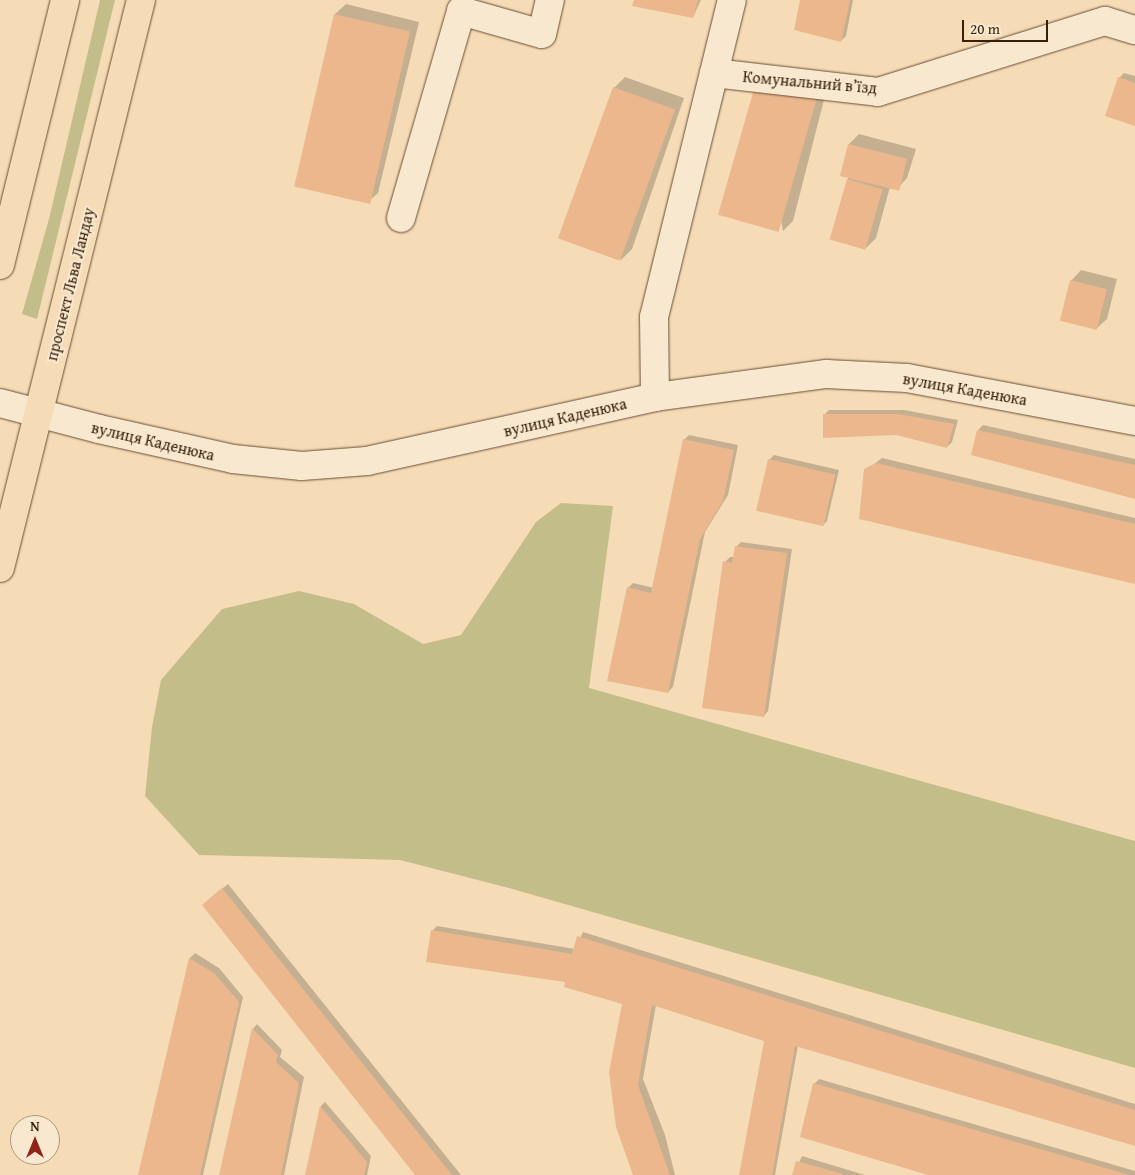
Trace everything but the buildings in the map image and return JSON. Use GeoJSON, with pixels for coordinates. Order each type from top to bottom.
{"type":"FeatureCollection","features":[{"type":"Feature","properties":{"kind":"main road"},"geometry":{"type":"LineString","coordinates":[[0,265],[65,0]]}},
{"type":"Feature","properties":{"kind":"main road","name":"проспект Льва Ландау"},"geometry":{"type":"LineString","coordinates":[[0,568],[141,0]]}},
{"type":"Feature","properties":{"kind":"street"},"geometry":{"type":"LineString","coordinates":[[402,218],[461,11],[542,34],[550,0]]}},
{"type":"Feature","properties":{"kind":"street"},"geometry":{"type":"LineString","coordinates":[[655,397],[654,317],[732,0]]}},
{"type":"Feature","properties":{"kind":"street","name":"Комунальний в’їзд"},"geometry":{"type":"LineString","coordinates":[[714,73],[878,92],[1105,21],[1135,30]]}},
{"type":"Feature","properties":{"kind":"street","name":"вулиця Каденюка"},"geometry":{"type":"LineString","coordinates":[[0,403],[38,414],[233,459],[302,466],[366,461],[655,397],[794,376],[853,374],[932,382],[1135,420]]}},
{"type":"Feature","properties":{"kind":"shaded area"},"geometry":{"type":"Polygon","coordinates":[[[100,0],[115,0],[37,319],[22,314],[49,219],[100,0]]]}},
{"type":"Feature","properties":{"kind":"shaded area"},"geometry":{"type":"Polygon","coordinates":[[[561,503],[613,506],[589,688],[1135,841],[1135,1068],[509,888],[400,860],[199,855],[145,796],[152,727],[161,680],[222,609],[299,591],[354,604],[423,644],[461,635],[536,522],[561,503]]]}}]}
